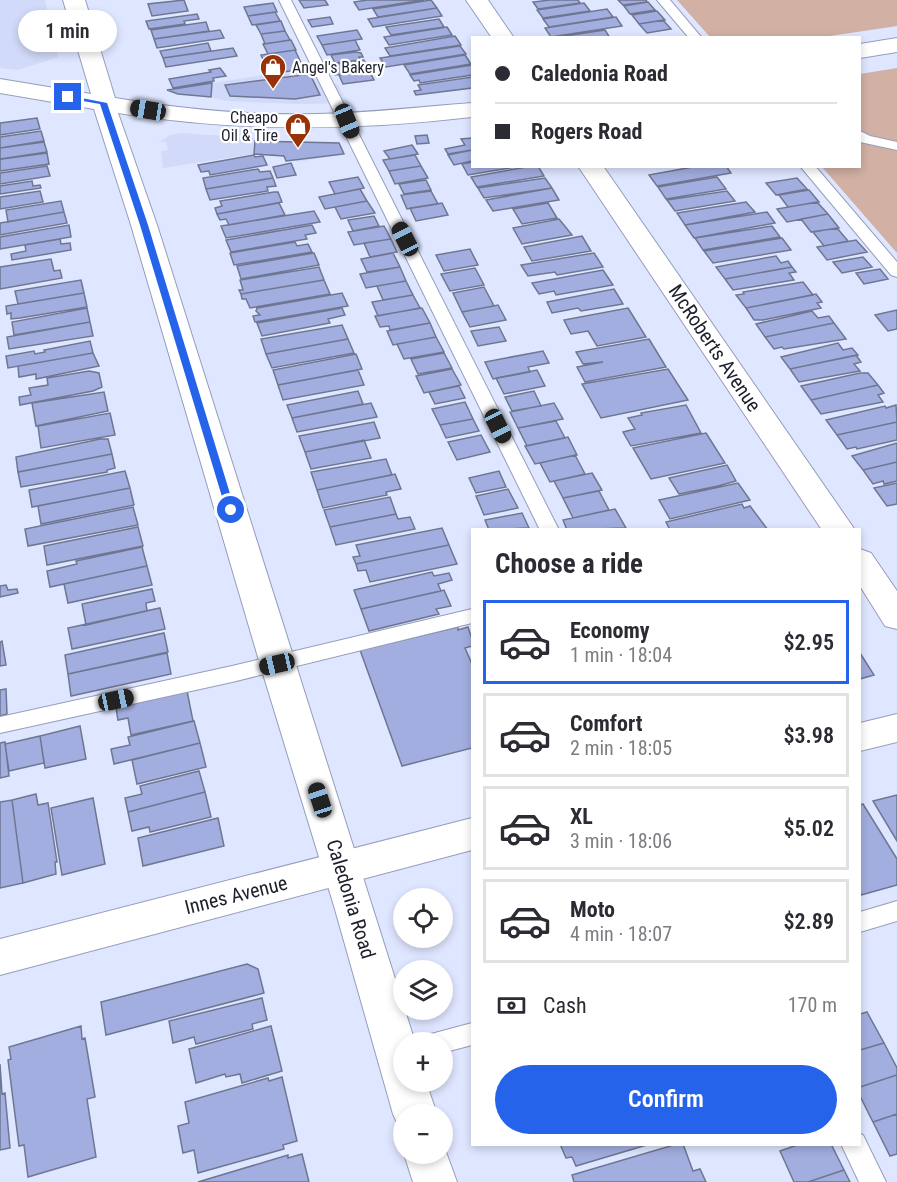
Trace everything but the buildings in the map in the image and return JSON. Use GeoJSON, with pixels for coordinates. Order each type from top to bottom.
{"type":"FeatureCollection","features":[{"type":"Feature","properties":{"kind":"street","name":"Caledonia Road"},"geometry":{"type":"LineString","coordinates":[[74,0],[100,81],[103,103],[144,225],[393,1035]]}},
{"type":"Feature","properties":{"kind":"street"},"geometry":{"type":"LineString","coordinates":[[477,0],[502,36]]}},
{"type":"Feature","properties":{"kind":"street"},"geometry":{"type":"LineString","coordinates":[[861,51],[897,45]]}},
{"type":"Feature","properties":{"kind":"street"},"geometry":{"type":"LineString","coordinates":[[0,86],[223,119],[347,121],[471,110]]}},
{"type":"Feature","properties":{"kind":"street","name":"McRoberts Avenue"},"geometry":{"type":"LineString","coordinates":[[591,168],[838,528]]}},
{"type":"Feature","properties":{"kind":"street"},"geometry":{"type":"LineString","coordinates":[[861,563],[897,618]]}},
{"type":"Feature","properties":{"kind":"street"},"geometry":{"type":"LineString","coordinates":[[861,737],[897,728]]}},
{"type":"Feature","properties":{"kind":"street","name":"Innes Avenue"},"geometry":{"type":"LineString","coordinates":[[0,957],[471,834]]}},
{"type":"Feature","properties":{"kind":"street"},"geometry":{"type":"LineString","coordinates":[[429,1164],[435,1182]]}},
{"type":"Feature","properties":{"kind":"lane"},"geometry":{"type":"LineString","coordinates":[[285,0],[549,528]]}},
{"type":"Feature","properties":{"kind":"lane"},"geometry":{"type":"LineString","coordinates":[[663,0],[694,36]]}},
{"type":"Feature","properties":{"kind":"lane"},"geometry":{"type":"LineString","coordinates":[[861,136],[865,139],[897,146]]}},
{"type":"Feature","properties":{"kind":"lane"},"geometry":{"type":"LineString","coordinates":[[809,168],[897,272]]}},
{"type":"Feature","properties":{"kind":"lane"},"geometry":{"type":"LineString","coordinates":[[0,725],[277,664],[471,616]]}},
{"type":"Feature","properties":{"kind":"lane"},"geometry":{"type":"LineString","coordinates":[[861,922],[897,911]]}},
{"type":"Feature","properties":{"kind":"lane"},"geometry":{"type":"LineString","coordinates":[[453,1039],[471,1034]]}},
{"type":"Feature","properties":{"kind":"lane"},"geometry":{"type":"LineString","coordinates":[[855,1146],[873,1182]]}},
{"type":"Feature","properties":{"kind":"shaded area"},"geometry":{"type":"Polygon","coordinates":[[[0,0],[45,0],[58,57],[18,70],[0,68],[0,0]]]}},
{"type":"Feature","properties":{"kind":"shaded area"},"geometry":{"type":"Polygon","coordinates":[[[677,0],[897,0],[897,26],[830,36],[709,36],[677,0]]]}},
{"type":"Feature","properties":{"kind":"shaded area"},"geometry":{"type":"Polygon","coordinates":[[[897,68],[897,253],[823,168],[861,168],[861,74],[897,68]]]}},
{"type":"Feature","properties":{"kind":"shaded area"},"geometry":{"type":"Polygon","coordinates":[[[304,69],[338,85],[348,103],[298,104],[226,101],[211,97],[212,83],[304,69]]]}},
{"type":"Feature","properties":{"kind":"shaded area"},"geometry":{"type":"Polygon","coordinates":[[[181,133],[254,138],[256,141],[339,143],[344,154],[297,162],[296,160],[286,161],[283,156],[254,154],[163,168],[161,151],[168,150],[166,142],[159,142],[170,135],[181,133]]]}},
{"type":"Feature","properties":{"kind":"place","name":"Angel's Bakery"},"geometry":{"type":"Point","coordinates":[273,90]}},
{"type":"Feature","properties":{"kind":"place","name":"Cheapo Oil & Tire"},"geometry":{"type":"Point","coordinates":[298,149]}},
{"type":"Feature","properties":{"kind":"route"},"geometry":{"type":"LineString","coordinates":[[68,97],[103,103],[144,225],[231,510]]}}]}
